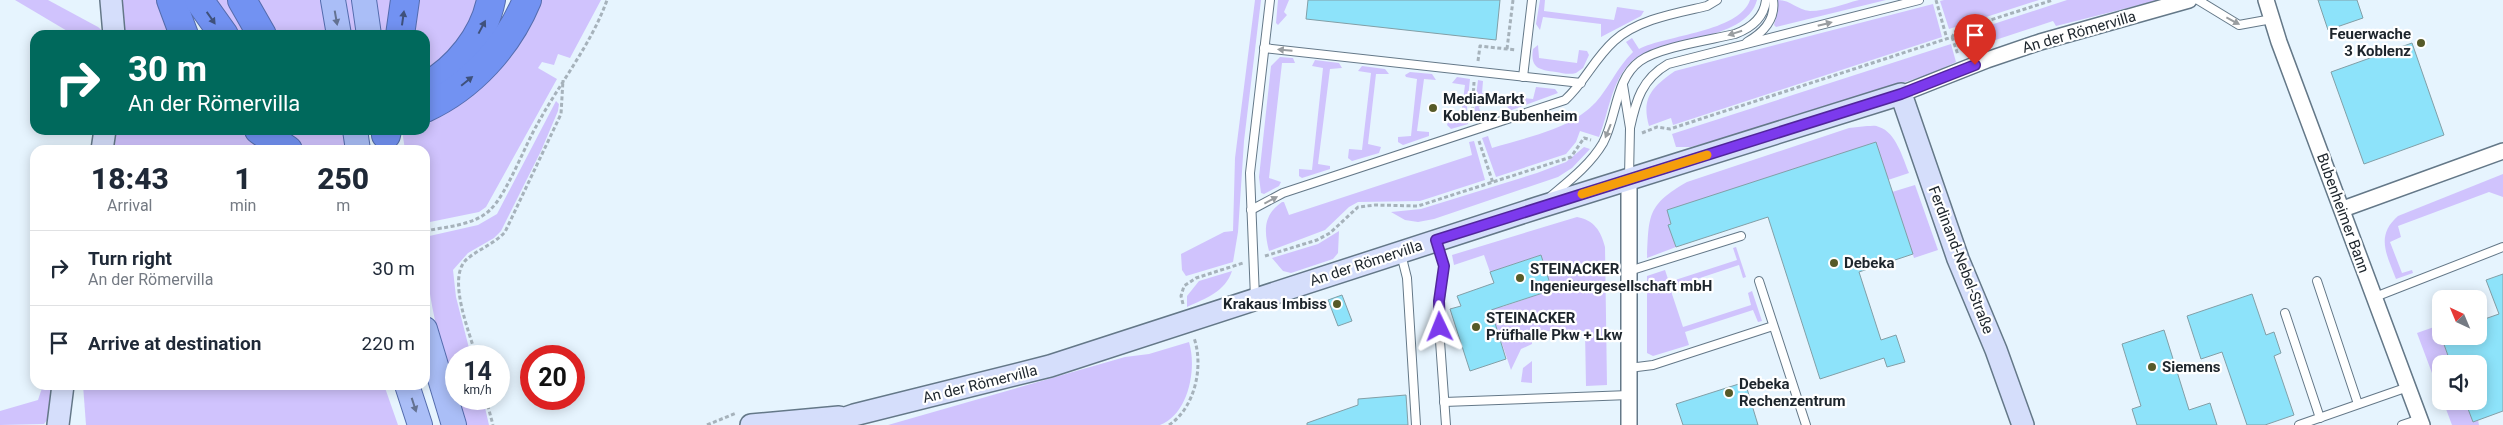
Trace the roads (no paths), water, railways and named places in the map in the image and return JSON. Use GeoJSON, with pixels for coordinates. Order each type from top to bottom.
{"type":"FeatureCollection","features":[{"type":"Feature","properties":{"kind":"highway"},"geometry":{"type":"LineString","coordinates":[[171,0],[182,30]]}},
{"type":"Feature","properties":{"kind":"highway"},"geometry":{"type":"LineString","coordinates":[[199,0],[220,30]]}},
{"type":"Feature","properties":{"kind":"highway"},"geometry":{"type":"LineString","coordinates":[[242,0],[259,30]]}},
{"type":"Feature","properties":{"kind":"highway"},"geometry":{"type":"LineString","coordinates":[[401,30],[405,0]]}},
{"type":"Feature","properties":{"kind":"highway"},"geometry":{"type":"LineString","coordinates":[[430,94],[463,56],[486,18],[491,0]]}},
{"type":"Feature","properties":{"kind":"highway"},"geometry":{"type":"LineString","coordinates":[[430,99],[453,92],[482,68],[506,38],[527,0]]}},
{"type":"Feature","properties":{"kind":"highway"},"geometry":{"type":"LineString","coordinates":[[266,135],[281,145]]}},
{"type":"Feature","properties":{"kind":"main road"},"geometry":{"type":"LineString","coordinates":[[333,0],[338,30]]}},
{"type":"Feature","properties":{"kind":"main road"},"geometry":{"type":"LineString","coordinates":[[364,0],[368,30]]}},
{"type":"Feature","properties":{"kind":"main road"},"geometry":{"type":"LineString","coordinates":[[430,346],[454,425]]}},
{"type":"Feature","properties":{"kind":"main road"},"geometry":{"type":"LineString","coordinates":[[409,390],[420,425]]}},
{"type":"Feature","properties":{"kind":"street"},"geometry":{"type":"LineString","coordinates":[[111,0],[114,30]]}},
{"type":"Feature","properties":{"kind":"street","name":"An der Römervilla"},"geometry":{"type":"LineString","coordinates":[[825,425],[854,415],[1050,366],[1436,240],[1901,94],[1986,60],[2033,44],[2189,0]]}},
{"type":"Feature","properties":{"kind":"street","name":"Bubenheimer Bann"},"geometry":{"type":"LineString","coordinates":[[2266,0],[2421,422]]}},
{"type":"Feature","properties":{"kind":"street","name":"Ferdinand-Nebel-Straße"},"geometry":{"type":"LineString","coordinates":[[1901,94],[1958,259],[1996,350],[2023,425]]}},
{"type":"Feature","properties":{"kind":"street"},"geometry":{"type":"LineString","coordinates":[[2343,209],[2503,151]]}},
{"type":"Feature","properties":{"kind":"street"},"geometry":{"type":"LineString","coordinates":[[1629,179],[1629,425]]}},
{"type":"Feature","properties":{"kind":"street"},"geometry":{"type":"LineString","coordinates":[[58,425],[62,390]]}},
{"type":"Feature","properties":{"kind":"street"},"geometry":{"type":"LineString","coordinates":[[72,390],[73,425]]}},
{"type":"Feature","properties":{"kind":"street","name":"An der Römervilla"},"geometry":{"type":"LineString","coordinates":[[751,425],[854,415]]}},
{"type":"Feature","properties":{"kind":"lane"},"geometry":{"type":"LineString","coordinates":[[1255,300],[1250,173],[1270,0]]}},
{"type":"Feature","properties":{"kind":"lane"},"geometry":{"type":"LineString","coordinates":[[1524,76],[1532,0]]}},
{"type":"Feature","properties":{"kind":"lane"},"geometry":{"type":"LineString","coordinates":[[1251,210],[1292,190],[1565,100],[1582,83],[1609,46],[1635,27],[1707,6],[1718,0]]}},
{"type":"Feature","properties":{"kind":"lane"},"geometry":{"type":"LineString","coordinates":[[1537,208],[1584,167],[1598,150],[1607,135],[1629,72],[1646,58],[1661,52],[1735,34],[1747,29],[1761,15],[1766,0]]}},
{"type":"Feature","properties":{"kind":"lane"},"geometry":{"type":"LineString","coordinates":[[1741,46],[1765,28],[1772,16],[1773,0]]}},
{"type":"Feature","properties":{"kind":"lane"},"geometry":{"type":"LineString","coordinates":[[1630,128],[1635,105],[1641,90],[1662,68],[1674,62],[1919,0]]}},
{"type":"Feature","properties":{"kind":"lane"},"geometry":{"type":"LineString","coordinates":[[2198,0],[2239,25],[2272,19]]}},
{"type":"Feature","properties":{"kind":"lane"},"geometry":{"type":"LineString","coordinates":[[1264,48],[1582,83]]}},
{"type":"Feature","properties":{"kind":"lane"},"geometry":{"type":"LineString","coordinates":[[1623,85],[1630,128],[1629,179]]}},
{"type":"Feature","properties":{"kind":"lane"},"geometry":{"type":"LineString","coordinates":[[1629,271],[1741,236]]}},
{"type":"Feature","properties":{"kind":"lane"},"geometry":{"type":"LineString","coordinates":[[1436,240],[1444,266],[1438,313],[1446,425]]}},
{"type":"Feature","properties":{"kind":"lane"},"geometry":{"type":"LineString","coordinates":[[2375,297],[2503,247]]}},
{"type":"Feature","properties":{"kind":"lane"},"geometry":{"type":"LineString","coordinates":[[1400,252],[1407,278],[1416,425]]}},
{"type":"Feature","properties":{"kind":"lane"},"geometry":{"type":"LineString","coordinates":[[1759,281],[1806,425]]}},
{"type":"Feature","properties":{"kind":"lane"},"geometry":{"type":"LineString","coordinates":[[2317,281],[2358,404]]}},
{"type":"Feature","properties":{"kind":"lane"},"geometry":{"type":"LineString","coordinates":[[2285,312],[2320,418]]}},
{"type":"Feature","properties":{"kind":"lane"},"geometry":{"type":"LineString","coordinates":[[1629,368],[1653,365],[1773,326]]}},
{"type":"Feature","properties":{"kind":"lane"},"geometry":{"type":"LineString","coordinates":[[2299,425],[2408,387]]}},
{"type":"Feature","properties":{"kind":"lane"},"geometry":{"type":"LineString","coordinates":[[1444,402],[1629,395]]}},
{"type":"Feature","properties":{"kind":"lane"},"geometry":{"type":"LineString","coordinates":[[2402,425],[2421,422]]}},
{"type":"Feature","properties":{"kind":"place","name":"Feuerwache 3 Koblenz"},"geometry":{"type":"Point","coordinates":[2421,43]}},
{"type":"Feature","properties":{"kind":"place","name":"MediaMarkt Koblenz Bubenheim"},"geometry":{"type":"Point","coordinates":[1433,108]}},
{"type":"Feature","properties":{"kind":"place","name":"Debeka"},"geometry":{"type":"Point","coordinates":[1834,263]}},
{"type":"Feature","properties":{"kind":"place","name":"STEINACKER Ingenieurgesellschaft mbH"},"geometry":{"type":"Point","coordinates":[1520,278]}},
{"type":"Feature","properties":{"kind":"place","name":"Krakaus Imbiss"},"geometry":{"type":"Point","coordinates":[1337,304]}},
{"type":"Feature","properties":{"kind":"place","name":"STEINACKER Prüfhalle Pkw + Lkw"},"geometry":{"type":"Point","coordinates":[1476,327]}},
{"type":"Feature","properties":{"kind":"place","name":"Siemens"},"geometry":{"type":"Point","coordinates":[2152,367]}},
{"type":"Feature","properties":{"kind":"place","name":"Debeka Rechenzentrum"},"geometry":{"type":"Point","coordinates":[1729,393]}}]}
